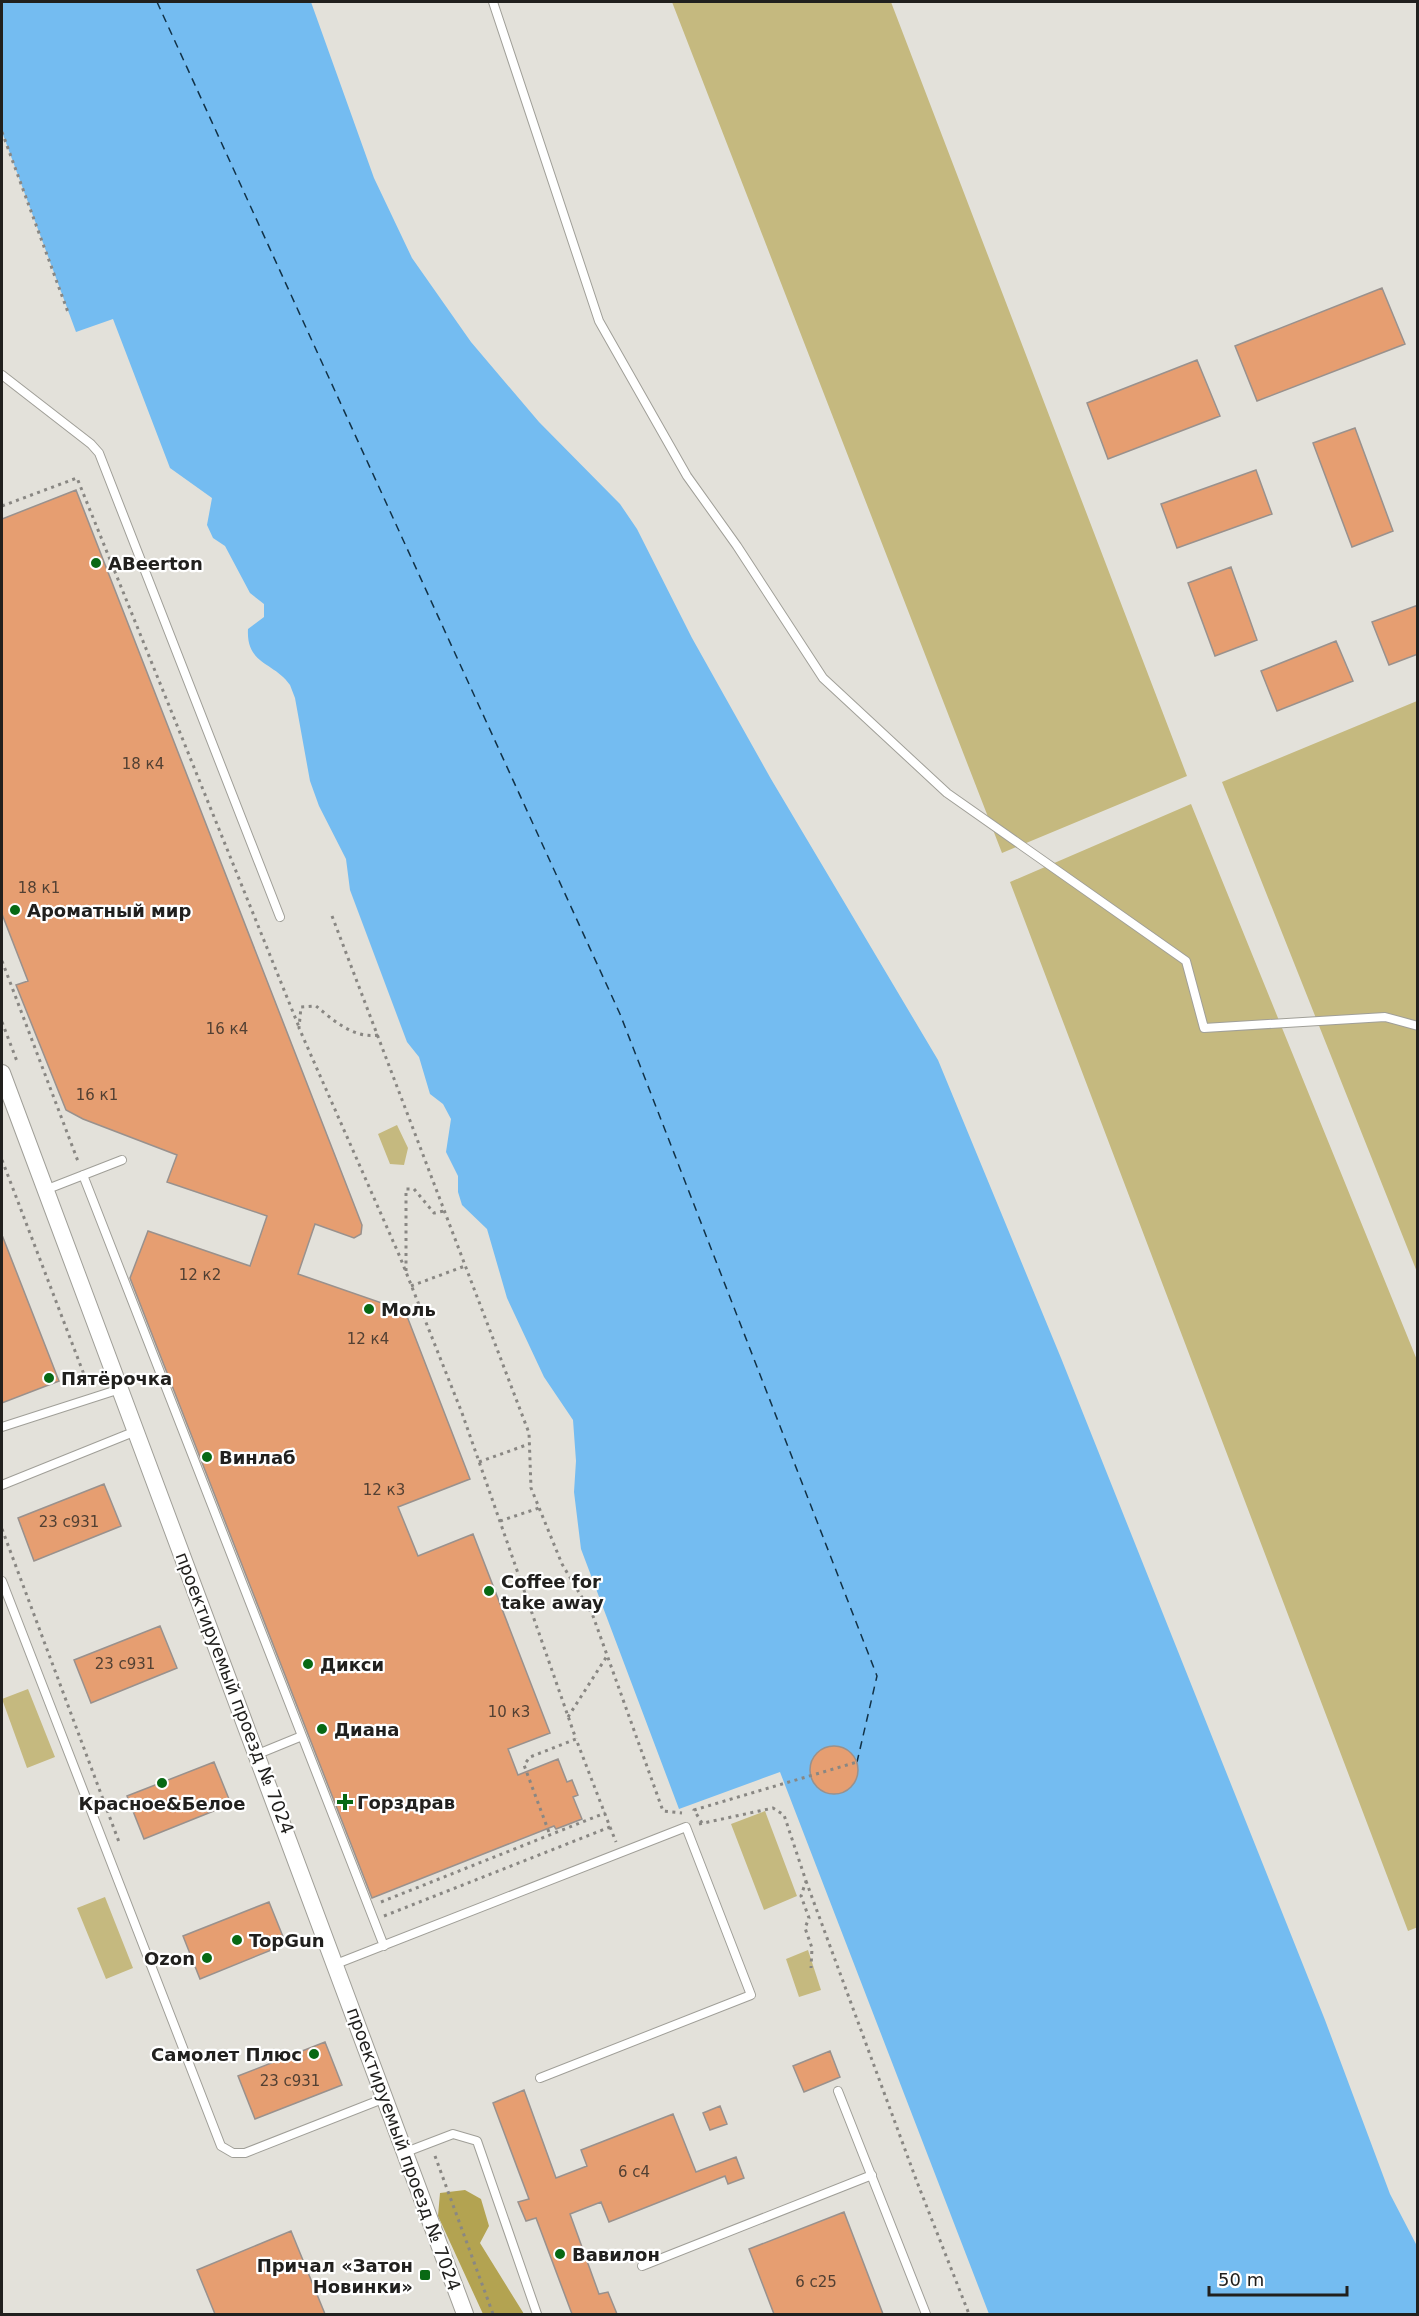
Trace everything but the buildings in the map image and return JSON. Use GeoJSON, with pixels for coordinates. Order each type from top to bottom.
{"type":"FeatureCollection","features":[{"type":"Feature","properties":{"kind":"street","name":"проектируемый проезд № 7024"},"geometry":{"type":"LineString","coordinates":[[2,1073],[386,2097],[465,2314]]}},
{"type":"Feature","properties":{"kind":"lane"},"geometry":{"type":"LineString","coordinates":[[493,2],[599,321],[687,476],[737,546],[822,678],[947,793],[1186,961],[1204,1028],[1385,1017],[1418,1026]]}},
{"type":"Feature","properties":{"kind":"lane"},"geometry":{"type":"LineString","coordinates":[[2,375],[91,444],[99,453],[280,917]]}},
{"type":"Feature","properties":{"kind":"lane"},"geometry":{"type":"LineString","coordinates":[[45,1190],[123,1160]]}},
{"type":"Feature","properties":{"kind":"lane"},"geometry":{"type":"LineString","coordinates":[[83,1175],[384,1946]]}},
{"type":"Feature","properties":{"kind":"lane"},"geometry":{"type":"LineString","coordinates":[[2,1427],[121,1389]]}},
{"type":"Feature","properties":{"kind":"lane"},"geometry":{"type":"LineString","coordinates":[[2,1485],[137,1431]]}},
{"type":"Feature","properties":{"kind":"lane"},"geometry":{"type":"LineString","coordinates":[[2,1581],[221,2146],[233,2153],[245,2153],[386,2097]]}},
{"type":"Feature","properties":{"kind":"lane"},"geometry":{"type":"LineString","coordinates":[[258,1754],[302,1736]]}},
{"type":"Feature","properties":{"kind":"lane"},"geometry":{"type":"LineString","coordinates":[[336,1964],[686,1827],[751,1995],[540,2078]]}},
{"type":"Feature","properties":{"kind":"lane"},"geometry":{"type":"LineString","coordinates":[[838,2091],[927,2314]]}},
{"type":"Feature","properties":{"kind":"lane"},"geometry":{"type":"LineString","coordinates":[[406,2152],[453,2134],[477,2141],[537,2314]]}},
{"type":"Feature","properties":{"kind":"lane"},"geometry":{"type":"LineString","coordinates":[[642,2266],[872,2175]]}},
{"type":"Feature","properties":{"kind":"path"},"geometry":{"type":"LineString","coordinates":[[2,132],[69,315]]}},
{"type":"Feature","properties":{"kind":"path"},"geometry":{"type":"LineString","coordinates":[[2,506],[77,478],[299,1028],[406,1273],[479,1462],[568,1717],[610,1827],[374,1920]]}},
{"type":"Feature","properties":{"kind":"path"},"geometry":{"type":"LineString","coordinates":[[332,916],[529,1433],[531,1488],[562,1564],[593,1616],[663,1811],[694,1812],[857,1762]]}},
{"type":"Feature","properties":{"kind":"path"},"geometry":{"type":"LineString","coordinates":[[2,961],[83,1175]]}},
{"type":"Feature","properties":{"kind":"path"},"geometry":{"type":"LineString","coordinates":[[299,1028],[301,1007],[316,1006],[339,1025],[368,1037],[378,1035]]}},
{"type":"Feature","properties":{"kind":"path"},"geometry":{"type":"LineString","coordinates":[[2,1160],[93,1397]]}},
{"type":"Feature","properties":{"kind":"path"},"geometry":{"type":"LineString","coordinates":[[406,1273],[406,1188],[414,1189],[434,1213],[444,1211]]}},
{"type":"Feature","properties":{"kind":"path"},"geometry":{"type":"LineString","coordinates":[[411,1286],[465,1266]]}},
{"type":"Feature","properties":{"kind":"path"},"geometry":{"type":"LineString","coordinates":[[479,1462],[529,1444]]}},
{"type":"Feature","properties":{"kind":"path"},"geometry":{"type":"LineString","coordinates":[[500,1521],[539,1508]]}},
{"type":"Feature","properties":{"kind":"path"},"geometry":{"type":"LineString","coordinates":[[2,1529],[121,1846]]}},
{"type":"Feature","properties":{"kind":"path"},"geometry":{"type":"LineString","coordinates":[[568,1717],[607,1656]]}},
{"type":"Feature","properties":{"kind":"path"},"geometry":{"type":"LineString","coordinates":[[550,1835],[524,1765],[530,1757],[576,1739]]}},
{"type":"Feature","properties":{"kind":"path"},"geometry":{"type":"LineString","coordinates":[[686,1827],[773,1808],[784,1815],[806,1881],[913,2171],[969,2314]]}},
{"type":"Feature","properties":{"kind":"path"},"geometry":{"type":"LineString","coordinates":[[369,1906],[605,1813]]}},
{"type":"Feature","properties":{"kind":"path"},"geometry":{"type":"LineString","coordinates":[[806,1881],[801,1896],[808,1918],[805,1928],[812,1948],[811,1968]]}},
{"type":"Feature","properties":{"kind":"path"},"geometry":{"type":"LineString","coordinates":[[430,2143],[493,2314]]}},
{"type":"Feature","properties":{"kind":"shaded area"},"geometry":{"type":"Polygon","coordinates":[[[672,2],[891,2],[1187,776],[1002,853],[672,2]]]}},
{"type":"Feature","properties":{"kind":"shaded area"},"geometry":{"type":"Polygon","coordinates":[[[1417,701],[1417,1272],[1222,782],[1417,701]]]}},
{"type":"Feature","properties":{"kind":"shaded area"},"geometry":{"type":"Polygon","coordinates":[[[1191,804],[1417,1360],[1418,1927],[1408,1931],[1010,882],[1191,804]]]}},
{"type":"Feature","properties":{"kind":"shaded area"},"geometry":{"type":"Polygon","coordinates":[[[397,1125],[408,1148],[404,1165],[390,1164],[378,1134],[397,1125]]]}},
{"type":"Feature","properties":{"kind":"shaded area"},"geometry":{"type":"Polygon","coordinates":[[[28,1689],[55,1757],[27,1768],[2,1699],[28,1689]]]}},
{"type":"Feature","properties":{"kind":"shaded area"},"geometry":{"type":"Polygon","coordinates":[[[765,1811],[797,1896],[764,1910],[731,1824],[765,1811]]]}},
{"type":"Feature","properties":{"kind":"shaded area"},"geometry":{"type":"Polygon","coordinates":[[[105,1897],[133,1968],[106,1979],[77,1908],[105,1897]]]}},
{"type":"Feature","properties":{"kind":"shaded area"},"geometry":{"type":"Polygon","coordinates":[[[808,1950],[821,1990],[799,1997],[786,1959],[808,1950]]]}},
{"type":"Feature","properties":{"kind":"shaded area"},"geometry":{"type":"Polygon","coordinates":[[[465,2190],[481,2199],[489,2226],[480,2243],[524,2314],[483,2314],[438,2216],[440,2193],[465,2190]]]}},
{"type":"Feature","properties":{"kind":"water"},"geometry":{"type":"Polygon","coordinates":[[[2,2],[311,2],[374,178],[412,258],[471,342],[539,422],[620,504],[637,529],[692,638],[771,779],[938,1060],[1061,1358],[1325,2020],[1390,2194],[1417,2246],[1417,2314],[989,2314],[780,1772],[679,1809],[581,1549],[574,1492],[576,1461],[573,1420],[544,1377],[507,1298],[487,1229],[462,1205],[458,1192],[458,1176],[446,1152],[451,1119],[443,1104],[430,1094],[419,1057],[407,1042],[350,890],[346,859],[319,806],[310,781],[295,698],[290,685],[284,677],[262,662],[251,650],[248,629],[264,617],[264,604],[250,593],[225,546],[213,538],[207,525],[212,498],[170,468],[113,319],[76,332],[2,132],[2,2]]]}},
{"type":"Feature","properties":{"kind":"ferry route"},"geometry":{"type":"LineString","coordinates":[[157,2],[620,1014],[877,1676],[857,1762]]}},
{"type":"Feature","properties":{"kind":"place","name":"ABeerton"},"geometry":{"type":"Point","coordinates":[96,563]}},
{"type":"Feature","properties":{"kind":"place","name":"Ароматный мир"},"geometry":{"type":"Point","coordinates":[15,910]}},
{"type":"Feature","properties":{"kind":"place","name":"Моль"},"geometry":{"type":"Point","coordinates":[369,1309]}},
{"type":"Feature","properties":{"kind":"place","name":"Пятёрочка"},"geometry":{"type":"Point","coordinates":[49,1378]}},
{"type":"Feature","properties":{"kind":"place","name":"Винлаб"},"geometry":{"type":"Point","coordinates":[207,1457]}},
{"type":"Feature","properties":{"kind":"place","name":"Coffee for take away"},"geometry":{"type":"Point","coordinates":[489,1591]}},
{"type":"Feature","properties":{"kind":"place","name":"Дикси"},"geometry":{"type":"Point","coordinates":[308,1664]}},
{"type":"Feature","properties":{"kind":"place","name":"Диана"},"geometry":{"type":"Point","coordinates":[322,1729]}},
{"type":"Feature","properties":{"kind":"place","name":"Красное&Белое"},"geometry":{"type":"Point","coordinates":[162,1783]}},
{"type":"Feature","properties":{"kind":"place","name":"Горздрав"},"geometry":{"type":"Point","coordinates":[345,1802]}},
{"type":"Feature","properties":{"kind":"place","name":"TopGun"},"geometry":{"type":"Point","coordinates":[237,1940]}},
{"type":"Feature","properties":{"kind":"place","name":"Ozon"},"geometry":{"type":"Point","coordinates":[207,1958]}},
{"type":"Feature","properties":{"kind":"place","name":"Самолет Плюс"},"geometry":{"type":"Point","coordinates":[314,2054]}},
{"type":"Feature","properties":{"kind":"place","name":"Вавилон"},"geometry":{"type":"Point","coordinates":[560,2254]}},
{"type":"Feature","properties":{"kind":"place","name":"Причал «Затон Новинки»"},"geometry":{"type":"Point","coordinates":[425,2275]}}]}
